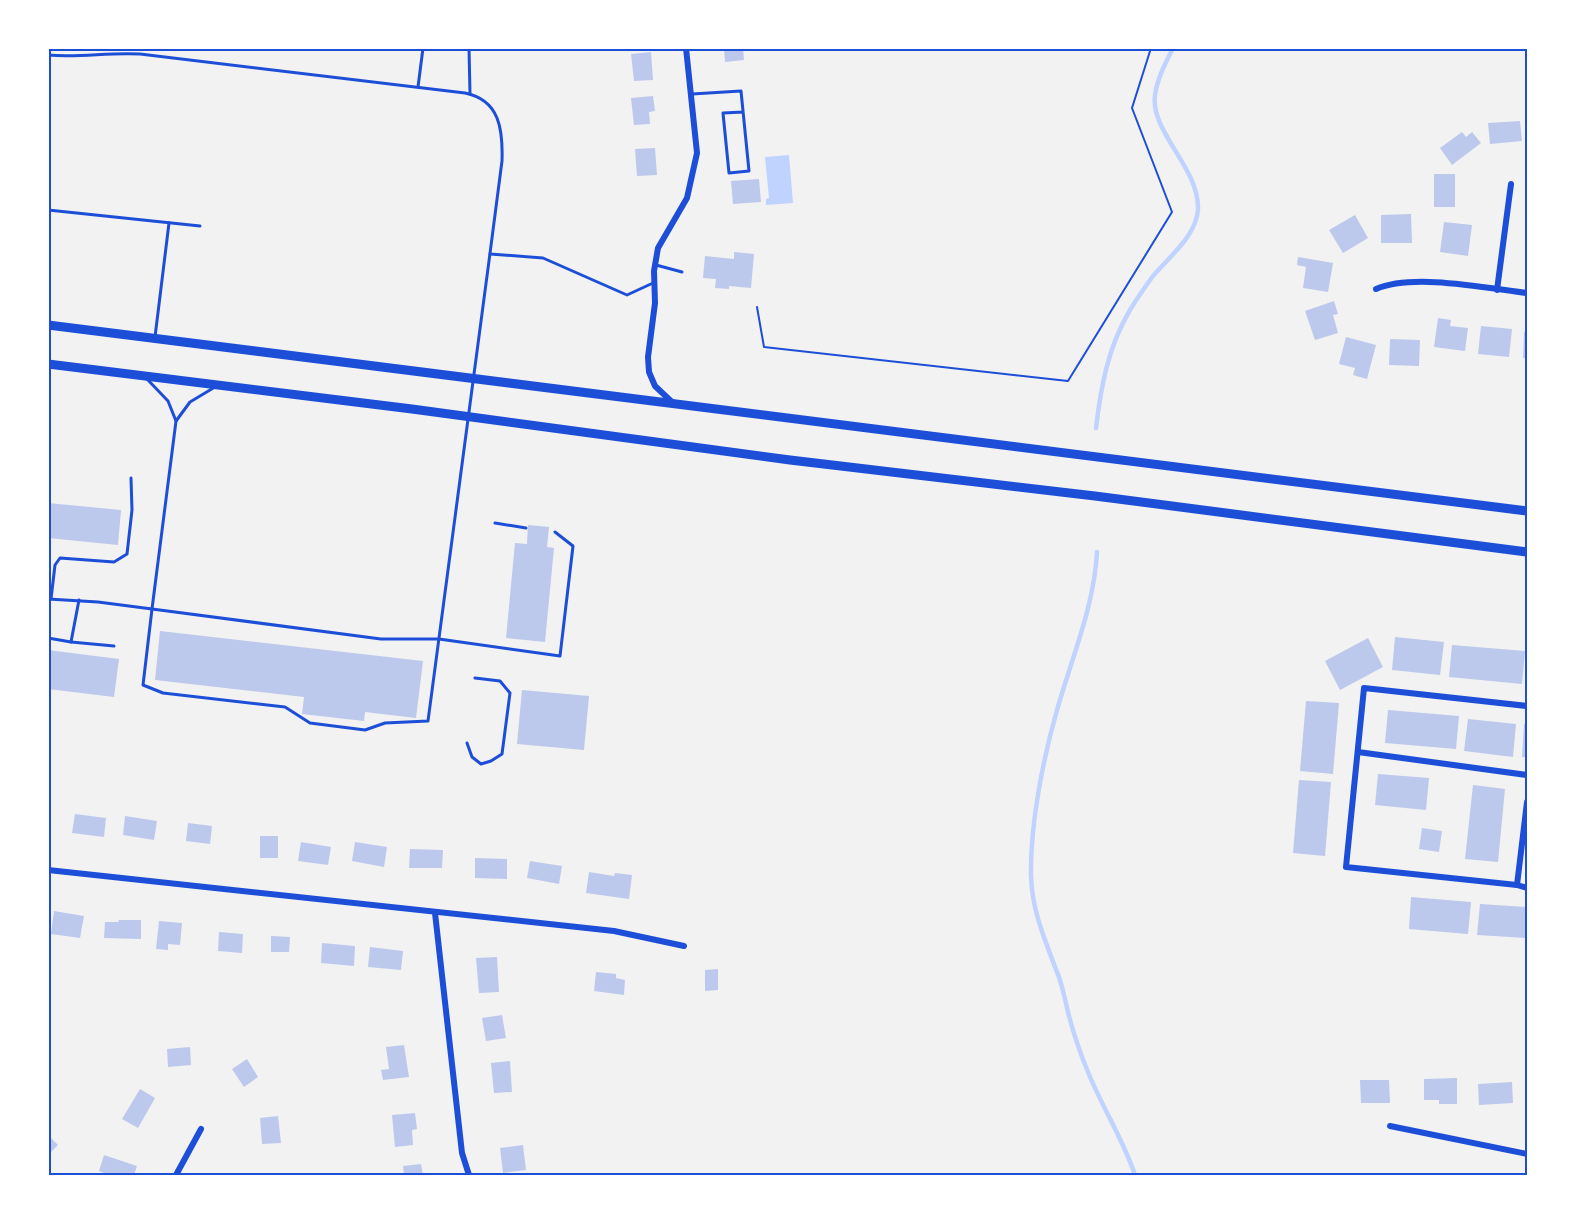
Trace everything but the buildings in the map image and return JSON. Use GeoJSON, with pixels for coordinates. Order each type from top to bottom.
{"type":"FeatureCollection","features":[{"type":"Feature","properties":{"kind":"main road"},"geometry":{"type":"LineString","coordinates":[[48,326],[1527,511]]}},
{"type":"Feature","properties":{"kind":"main road"},"geometry":{"type":"LineString","coordinates":[[48,364],[802,462],[1084,495],[1527,552]]}},
{"type":"Feature","properties":{"kind":"street"},"geometry":{"type":"LineString","coordinates":[[674,404],[655,386],[649,372],[648,357],[655,303],[654,265],[658,248],[683,206],[692,181],[697,153],[686,48]]}},
{"type":"Feature","properties":{"kind":"street"},"geometry":{"type":"LineString","coordinates":[[1497,290],[1511,184]]}},
{"type":"Feature","properties":{"kind":"street"},"geometry":{"type":"LineString","coordinates":[[1376,289],[1386,285],[1415,281],[1527,293]]}},
{"type":"Feature","properties":{"kind":"street"},"geometry":{"type":"LineString","coordinates":[[1527,706],[1364,688],[1346,867],[1517,885],[1527,888]]}},
{"type":"Feature","properties":{"kind":"street"},"geometry":{"type":"LineString","coordinates":[[1358,752],[1527,775]]}},
{"type":"Feature","properties":{"kind":"street"},"geometry":{"type":"LineString","coordinates":[[1517,885],[1527,802]]}},
{"type":"Feature","properties":{"kind":"street"},"geometry":{"type":"LineString","coordinates":[[48,870],[614,932],[684,946]]}},
{"type":"Feature","properties":{"kind":"street"},"geometry":{"type":"LineString","coordinates":[[435,913],[462,1153],[469,1175]]}},
{"type":"Feature","properties":{"kind":"street"},"geometry":{"type":"LineString","coordinates":[[1390,1126],[1527,1154]]}},
{"type":"Feature","properties":{"kind":"street"},"geometry":{"type":"LineString","coordinates":[[176,1175],[201,1129]]}},
{"type":"Feature","properties":{"kind":"lane"},"geometry":{"type":"LineString","coordinates":[[418,87],[423,48]]}},
{"type":"Feature","properties":{"kind":"lane"},"geometry":{"type":"LineString","coordinates":[[469,48],[471,94]]}},
{"type":"Feature","properties":{"kind":"lane"},"geometry":{"type":"LineString","coordinates":[[48,55],[66,57],[120,53],[140,54],[471,94],[480,97],[498,117],[502,161],[428,722],[386,723],[365,730],[310,723],[285,707],[163,693],[143,685],[176,420],[168,401],[144,375]]}},
{"type":"Feature","properties":{"kind":"lane"},"geometry":{"type":"LineString","coordinates":[[690,94],[741,90],[749,171],[729,173],[723,113],[743,112]]}},
{"type":"Feature","properties":{"kind":"lane"},"geometry":{"type":"LineString","coordinates":[[48,210],[200,226]]}},
{"type":"Feature","properties":{"kind":"lane"},"geometry":{"type":"LineString","coordinates":[[155,339],[169,223]]}},
{"type":"Feature","properties":{"kind":"lane"},"geometry":{"type":"LineString","coordinates":[[490,254],[543,258],[627,295],[653,283]]}},
{"type":"Feature","properties":{"kind":"lane"},"geometry":{"type":"LineString","coordinates":[[654,265],[682,272]]}},
{"type":"Feature","properties":{"kind":"lane"},"geometry":{"type":"LineString","coordinates":[[176,420],[190,402],[219,385]]}},
{"type":"Feature","properties":{"kind":"lane"},"geometry":{"type":"LineString","coordinates":[[131,478],[132,510],[127,554],[114,562],[60,558],[55,565],[49,599],[79,600],[381,639],[439,639],[560,656],[573,546],[555,532]]}},
{"type":"Feature","properties":{"kind":"lane"},"geometry":{"type":"LineString","coordinates":[[495,523],[526,528]]}},
{"type":"Feature","properties":{"kind":"lane"},"geometry":{"type":"LineString","coordinates":[[71,642],[79,600]]}},
{"type":"Feature","properties":{"kind":"lane"},"geometry":{"type":"LineString","coordinates":[[48,638],[114,646]]}},
{"type":"Feature","properties":{"kind":"lane"},"geometry":{"type":"LineString","coordinates":[[467,743],[471,757],[481,764],[502,754],[510,693],[500,681],[475,678]]}},
{"type":"Feature","properties":{"kind":"path"},"geometry":{"type":"LineString","coordinates":[[757,307],[764,347],[1068,381],[1172,212],[1132,108],[1151,48]]}},
{"type":"Feature","properties":{"kind":"water"},"geometry":{"type":"Polygon","coordinates":[[[789,155],[793,203],[766,205],[766,199],[769,198],[765,157],[789,155]]]}},
{"type":"Feature","properties":{"kind":"waterway"},"geometry":{"type":"LineString","coordinates":[[1096,428],[1107,367],[1122,324],[1153,276],[1188,237],[1196,219],[1198,209],[1191,179],[1160,123],[1155,109],[1158,83],[1173,48]]}},
{"type":"Feature","properties":{"kind":"waterway"},"geometry":{"type":"LineString","coordinates":[[1097,552],[1092,592],[1082,632],[1057,710],[1042,771],[1035,814],[1031,876],[1037,913],[1061,983],[1077,1044],[1135,1175]]}}]}
